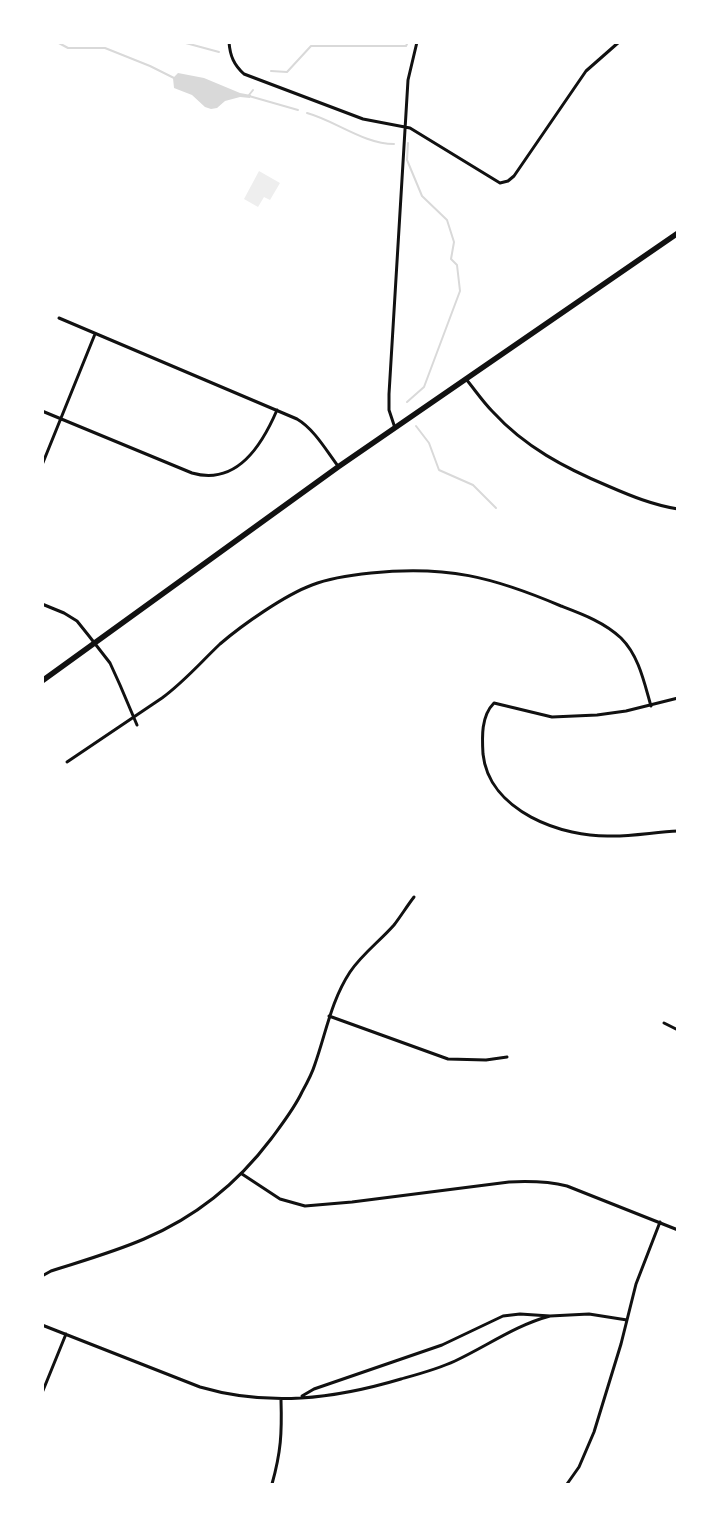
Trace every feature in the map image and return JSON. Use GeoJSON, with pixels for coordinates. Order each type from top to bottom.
{"type":"FeatureCollection","features":[{"type":"Feature","properties":{"kind":"highway"},"geometry":{"type":"LineString","coordinates":[[42,681],[338,467],[678,233]]}},
{"type":"Feature","properties":{"kind":"street"},"geometry":{"type":"LineString","coordinates":[[228,42],[229,52],[234,64],[244,74],[362,120],[404,126],[418,132],[500,183],[508,181],[514,176],[586,71],[619,42]]}},
{"type":"Feature","properties":{"kind":"street"},"geometry":{"type":"LineString","coordinates":[[395,428],[389,410],[389,394],[404,126],[408,80],[417,42]]}},
{"type":"Feature","properties":{"kind":"street"},"geometry":{"type":"LineString","coordinates":[[59,318],[278,410],[305,424],[338,467]]}},
{"type":"Feature","properties":{"kind":"street"},"geometry":{"type":"LineString","coordinates":[[42,465],[95,333]]}},
{"type":"Feature","properties":{"kind":"street"},"geometry":{"type":"LineString","coordinates":[[466,378],[492,412],[513,432],[551,459],[593,480],[640,500],[658,506],[678,509]]}},
{"type":"Feature","properties":{"kind":"street"},"geometry":{"type":"LineString","coordinates":[[42,411],[192,473],[211,476],[234,468],[257,448],[278,410]]}},
{"type":"Feature","properties":{"kind":"street"},"geometry":{"type":"LineString","coordinates":[[67,762],[177,687],[228,638],[294,593],[312,585],[346,576],[396,570],[425,569],[468,574],[497,581],[593,619],[609,628],[630,648],[636,659],[651,706]]}},
{"type":"Feature","properties":{"kind":"street"},"geometry":{"type":"LineString","coordinates":[[42,604],[77,621],[110,664],[136,725]]}},
{"type":"Feature","properties":{"kind":"street"},"geometry":{"type":"LineString","coordinates":[[678,698],[626,712],[552,717],[494,703],[487,710],[482,737],[485,767],[498,792],[519,811],[546,824],[576,832],[611,836],[678,831]]}},
{"type":"Feature","properties":{"kind":"street"},"geometry":{"type":"LineString","coordinates":[[42,1276],[51,1271],[149,1237],[209,1202],[242,1174],[289,1115],[301,1095],[314,1067],[329,1016],[340,989],[350,972],[393,925],[414,897]]}},
{"type":"Feature","properties":{"kind":"street"},"geometry":{"type":"LineString","coordinates":[[329,1016],[448,1059],[486,1060],[507,1057]]}},
{"type":"Feature","properties":{"kind":"street"},"geometry":{"type":"LineString","coordinates":[[664,1023],[678,1030]]}},
{"type":"Feature","properties":{"kind":"street"},"geometry":{"type":"LineString","coordinates":[[242,1174],[280,1198],[305,1206],[352,1202],[509,1182],[553,1182],[678,1230]]}},
{"type":"Feature","properties":{"kind":"street"},"geometry":{"type":"LineString","coordinates":[[567,1484],[579,1467],[594,1432],[643,1262],[660,1222]]}},
{"type":"Feature","properties":{"kind":"street"},"geometry":{"type":"LineString","coordinates":[[302,1397],[322,1386],[451,1342],[503,1316],[520,1314],[550,1316],[589,1314],[627,1320]]}},
{"type":"Feature","properties":{"kind":"street"},"geometry":{"type":"LineString","coordinates":[[42,1325],[200,1387],[228,1394],[281,1400],[302,1397],[315,1398],[358,1390],[433,1370],[465,1356],[531,1321],[550,1316]]}},
{"type":"Feature","properties":{"kind":"street"},"geometry":{"type":"LineString","coordinates":[[42,1393],[66,1334]]}},
{"type":"Feature","properties":{"kind":"street"},"geometry":{"type":"LineString","coordinates":[[272,1484],[280,1456],[282,1433],[281,1400]]}},
{"type":"Feature","properties":{"kind":"shaded area"},"geometry":{"type":"Polygon","coordinates":[[[178,73],[204,78],[240,93],[251,95],[250,98],[240,97],[225,101],[217,108],[211,109],[205,107],[192,95],[174,88],[173,78],[178,73]]]}},
{"type":"Feature","properties":{"kind":"shaded area"},"geometry":{"type":"Polygon","coordinates":[[[259,171],[280,183],[270,200],[264,197],[258,207],[244,199],[259,171]]]}},
{"type":"Feature","properties":{"kind":"waterway"},"geometry":{"type":"LineString","coordinates":[[57,42],[68,48],[105,48],[174,78]]}},
{"type":"Feature","properties":{"kind":"waterway"},"geometry":{"type":"LineString","coordinates":[[182,42],[219,52]]}},
{"type":"Feature","properties":{"kind":"waterway"},"geometry":{"type":"LineString","coordinates":[[271,71],[287,72],[311,46],[406,46],[408,42]]}},
{"type":"Feature","properties":{"kind":"waterway"},"geometry":{"type":"LineString","coordinates":[[249,95],[253,90]]}},
{"type":"Feature","properties":{"kind":"waterway"},"geometry":{"type":"LineString","coordinates":[[249,96],[298,110]]}},
{"type":"Feature","properties":{"kind":"waterway"},"geometry":{"type":"LineString","coordinates":[[307,113],[372,140],[394,144]]}},
{"type":"Feature","properties":{"kind":"waterway"},"geometry":{"type":"LineString","coordinates":[[407,402],[424,387],[460,291],[457,265],[451,259],[454,242],[447,220],[422,196],[407,160],[408,143]]}},
{"type":"Feature","properties":{"kind":"waterway"},"geometry":{"type":"LineString","coordinates":[[416,426],[429,443],[439,470],[473,485],[496,508]]}}]}
